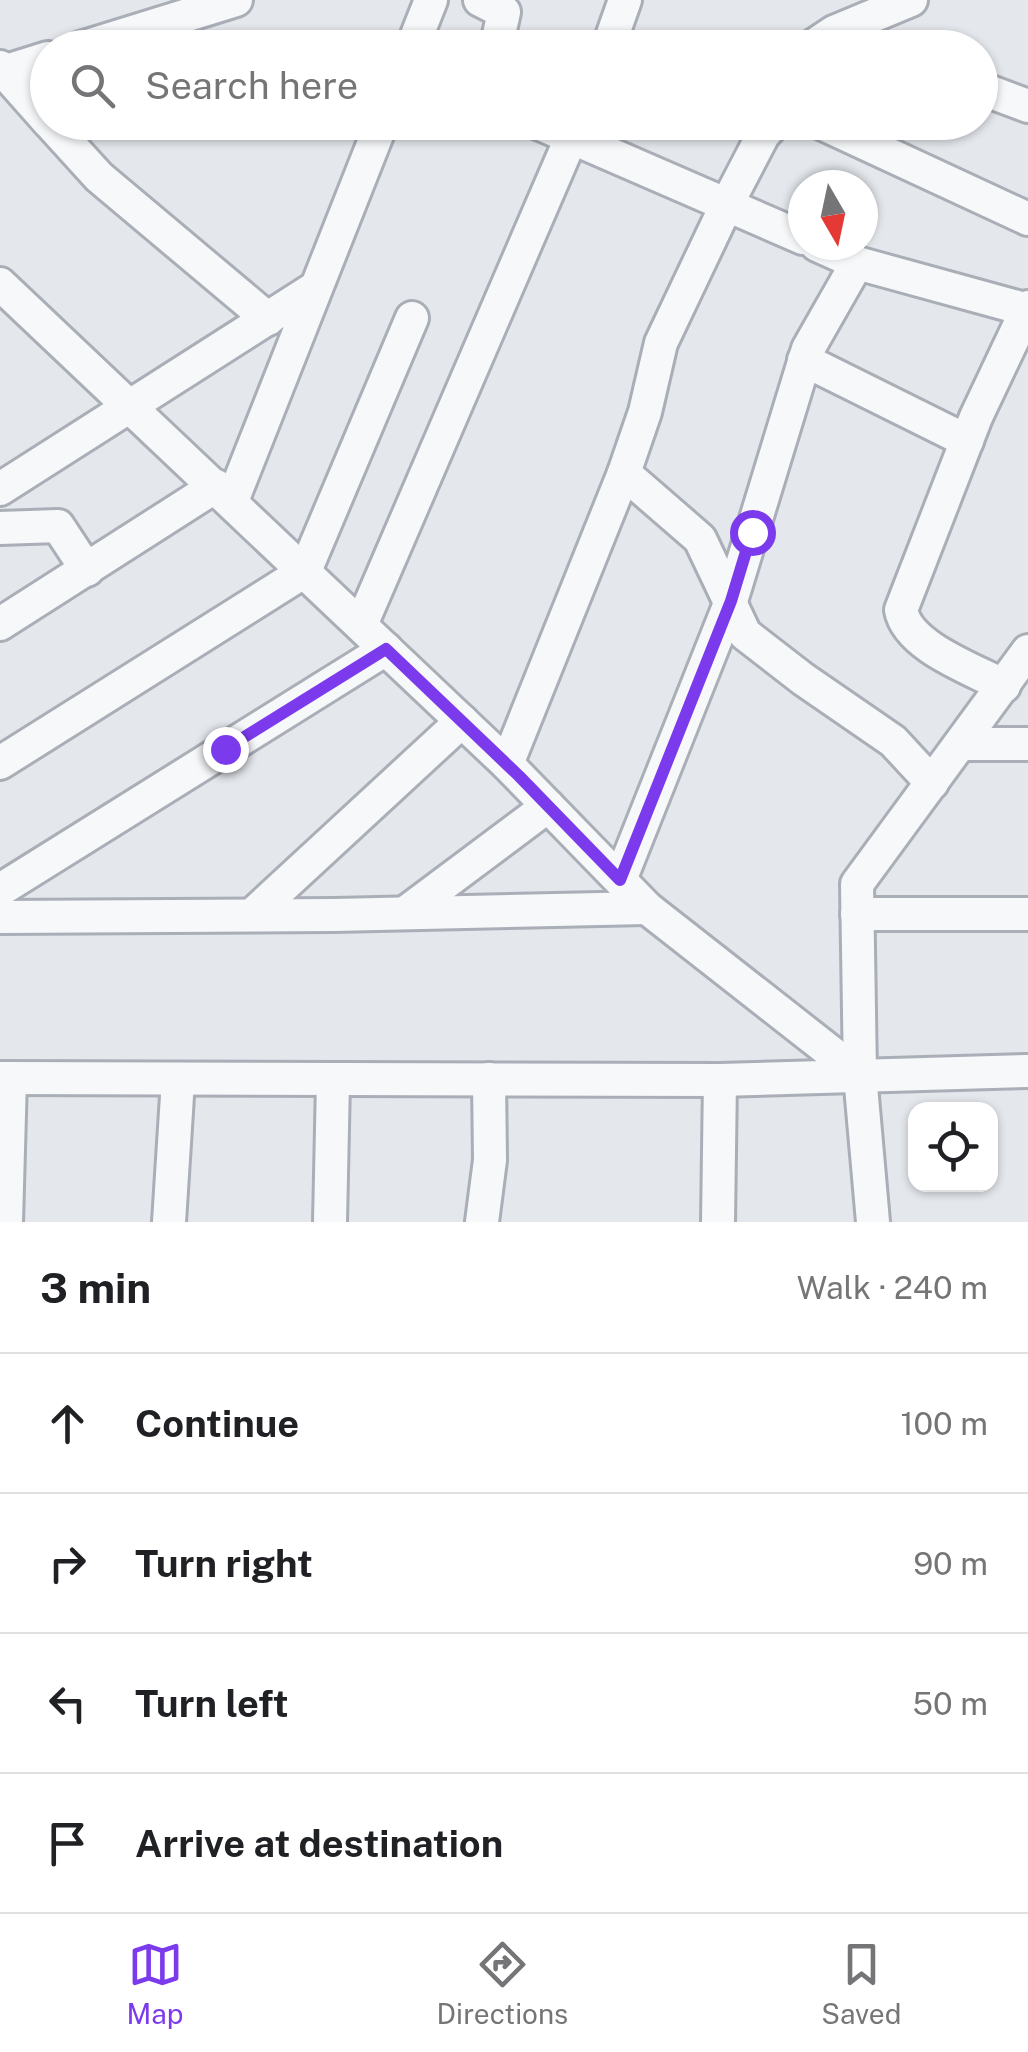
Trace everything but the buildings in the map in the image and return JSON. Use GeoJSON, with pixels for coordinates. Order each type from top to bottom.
{"type":"FeatureCollection","features":[{"type":"Feature","properties":{"kind":"street"},"geometry":{"type":"LineString","coordinates":[[139,30],[236,0]]}},
{"type":"Feature","properties":{"kind":"street"},"geometry":{"type":"LineString","coordinates":[[419,30],[431,0]]}},
{"type":"Feature","properties":{"kind":"street"},"geometry":{"type":"LineString","coordinates":[[614,30],[625,0]]}},
{"type":"Feature","properties":{"kind":"street"},"geometry":{"type":"LineString","coordinates":[[832,30],[855,11],[911,0]]}},
{"type":"Feature","properties":{"kind":"street"},"geometry":{"type":"LineString","coordinates":[[497,30],[499,4]]}},
{"type":"Feature","properties":{"kind":"street"},"geometry":{"type":"LineString","coordinates":[[30,63],[1,70],[30,102]]}},
{"type":"Feature","properties":{"kind":"street"},"geometry":{"type":"LineString","coordinates":[[998,95],[1028,106]]}},
{"type":"Feature","properties":{"kind":"street"},"geometry":{"type":"LineString","coordinates":[[65,140],[99,177],[268,319]]}},
{"type":"Feature","properties":{"kind":"street"},"geometry":{"type":"LineString","coordinates":[[0,624],[87,570],[224,494],[316,288],[375,140]]}},
{"type":"Feature","properties":{"kind":"street"},"geometry":{"type":"LineString","coordinates":[[361,625],[570,140]]}},
{"type":"Feature","properties":{"kind":"street"},"geometry":{"type":"LineString","coordinates":[[595,140],[788,231]]}},
{"type":"Feature","properties":{"kind":"street"},"geometry":{"type":"LineString","coordinates":[[507,764],[624,473],[645,412],[661,342],[761,140]]}},
{"type":"Feature","properties":{"kind":"street"},"geometry":{"type":"LineString","coordinates":[[857,140],[1028,219]]}},
{"type":"Feature","properties":{"kind":"street"},"geometry":{"type":"LineString","coordinates":[[850,260],[1028,309],[967,441],[902,610],[904,623],[928,645],[1004,686]]}},
{"type":"Feature","properties":{"kind":"street"},"geometry":{"type":"LineString","coordinates":[[620,880],[731,601],[804,360],[857,263]]}},
{"type":"Feature","properties":{"kind":"street"},"geometry":{"type":"LineString","coordinates":[[0,284],[507,764],[647,908],[860,1075]]}},
{"type":"Feature","properties":{"kind":"street"},"geometry":{"type":"LineString","coordinates":[[4,479],[132,406],[316,288]]}},
{"type":"Feature","properties":{"kind":"street"},"geometry":{"type":"LineString","coordinates":[[0,763],[305,571],[412,318]]}},
{"type":"Feature","properties":{"kind":"street"},"geometry":{"type":"LineString","coordinates":[[804,360],[967,441]]}},
{"type":"Feature","properties":{"kind":"street"},"geometry":{"type":"LineString","coordinates":[[624,473],[700,539],[745,634],[893,741],[932,783]]}},
{"type":"Feature","properties":{"kind":"street"},"geometry":{"type":"LineString","coordinates":[[0,528],[58,526],[87,570]]}},
{"type":"Feature","properties":{"kind":"street"},"geometry":{"type":"LineString","coordinates":[[0,890],[386,649]]}},
{"type":"Feature","properties":{"kind":"street"},"geometry":{"type":"LineString","coordinates":[[874,1222],[860,1075],[857,884],[1028,651]]}},
{"type":"Feature","properties":{"kind":"street"},"geometry":{"type":"LineString","coordinates":[[252,915],[462,721]]}},
{"type":"Feature","properties":{"kind":"street"},"geometry":{"type":"LineString","coordinates":[[960,744],[1028,744]]}},
{"type":"Feature","properties":{"kind":"street"},"geometry":{"type":"LineString","coordinates":[[405,913],[548,806]]}},
{"type":"Feature","properties":{"kind":"street"},"geometry":{"type":"LineString","coordinates":[[0,917],[647,908]]}},
{"type":"Feature","properties":{"kind":"street"},"geometry":{"type":"LineString","coordinates":[[858,914],[1028,914]]}},
{"type":"Feature","properties":{"kind":"street"},"geometry":{"type":"LineString","coordinates":[[6,1222],[5,1078],[720,1080],[1028,1071]]}},
{"type":"Feature","properties":{"kind":"street"},"geometry":{"type":"LineString","coordinates":[[482,1222],[490,1160],[489,1079]]}},
{"type":"Feature","properties":{"kind":"street"},"geometry":{"type":"LineString","coordinates":[[169,1222],[178,1080]]}},
{"type":"Feature","properties":{"kind":"street"},"geometry":{"type":"LineString","coordinates":[[718,1222],[720,1080]]}},
{"type":"Feature","properties":{"kind":"street"},"geometry":{"type":"LineString","coordinates":[[330,1222],[333,1081]]}},
{"type":"Feature","properties":{"kind":"route"},"geometry":{"type":"LineString","coordinates":[[225,749],[386,649],[519,776],[620,880],[731,601],[752,532]]}}]}
